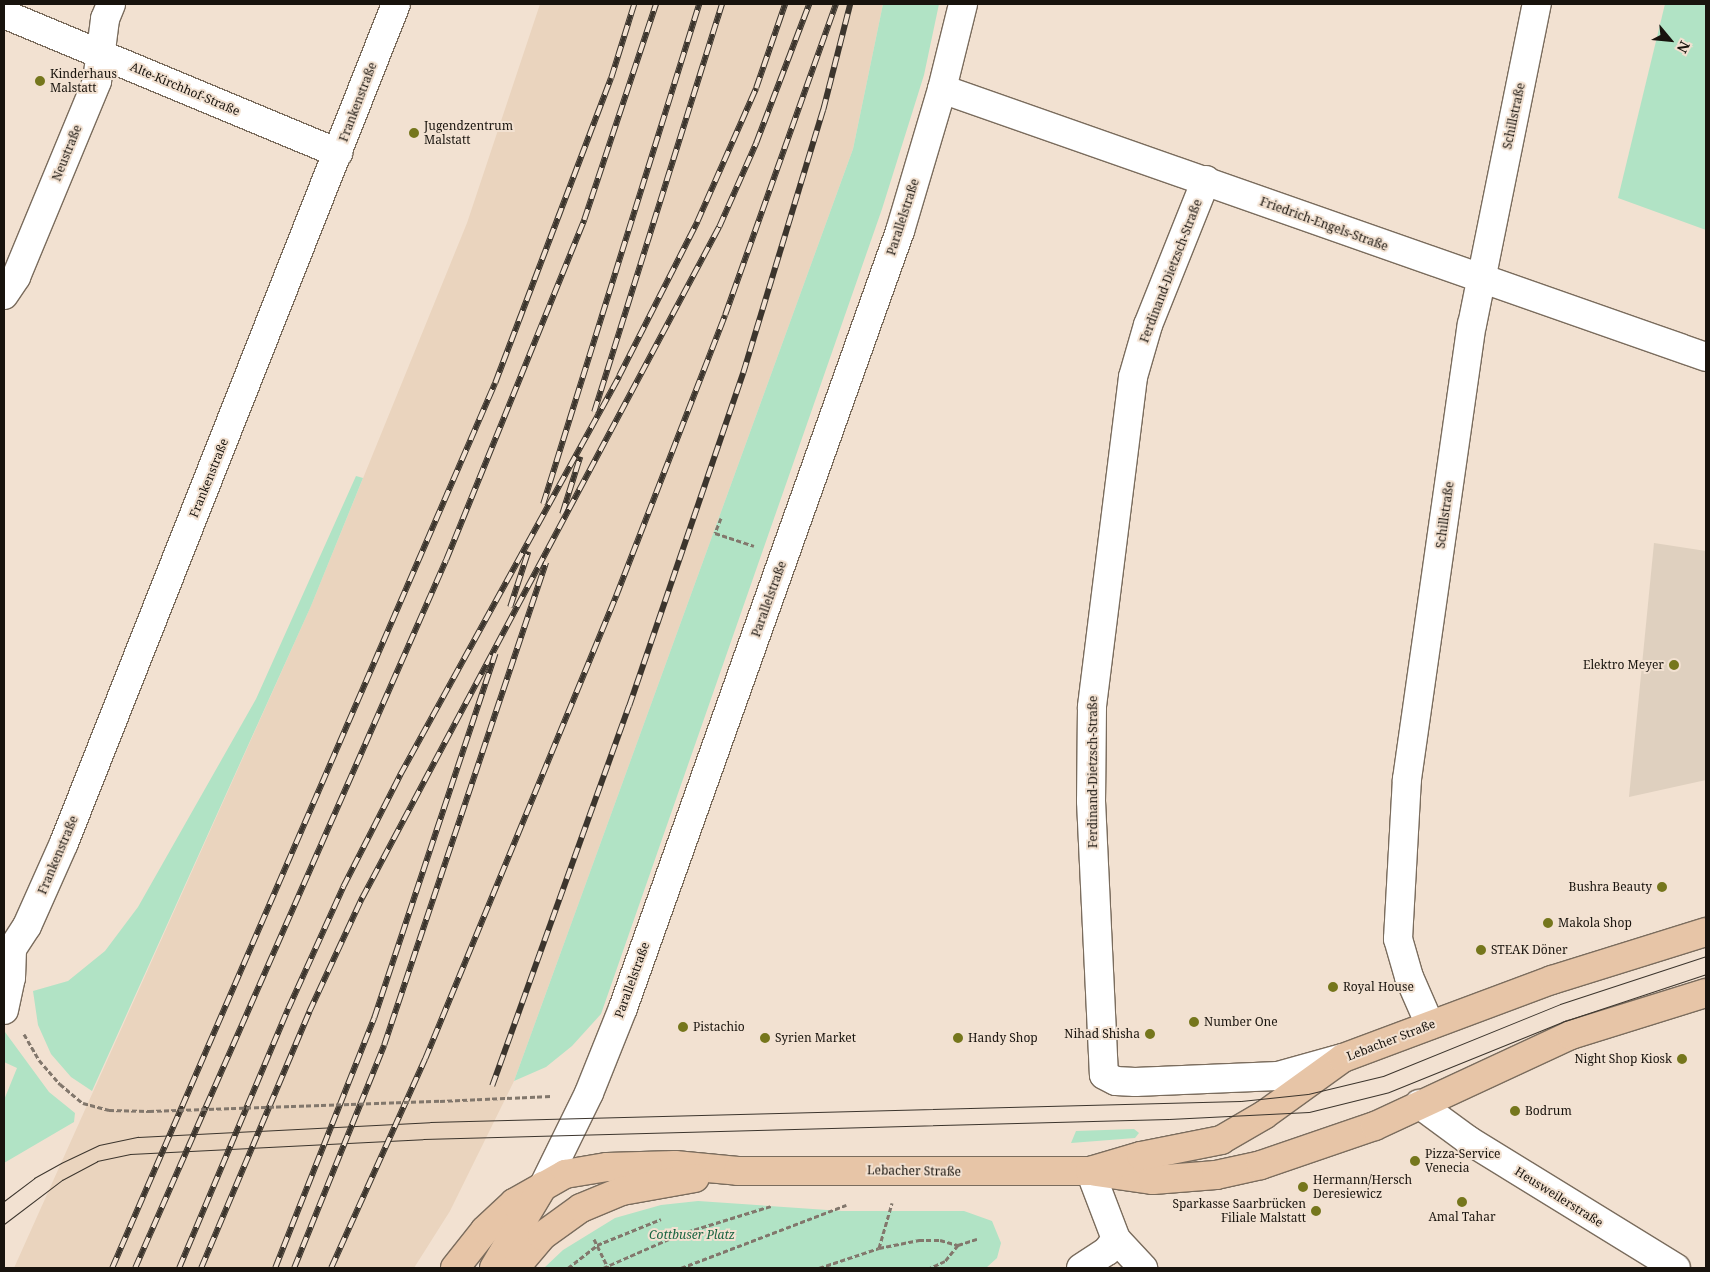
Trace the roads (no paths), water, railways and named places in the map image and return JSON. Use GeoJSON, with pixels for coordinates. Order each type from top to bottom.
{"type":"FeatureCollection","features":[{"type":"Feature","properties":{"kind":"main road","name":"Lebacher Straße"},"geometry":{"type":"LineString","coordinates":[[1090,1170],[1141,1156],[1221,1140],[1264,1115],[1344,1058],[1430,1024],[1552,980],[1706,932]]}},
{"type":"Feature","properties":{"kind":"main road","name":"Lebacher Straße"},"geometry":{"type":"LineString","coordinates":[[455,1268],[485,1230],[514,1203],[545,1183],[565,1174],[607,1167],[675,1164],[738,1170],[1090,1170],[1153,1180],[1216,1175],[1314,1149],[1571,1035],[1706,993]]}},
{"type":"Feature","properties":{"kind":"main road","name":"Lebacher Straße"},"geometry":{"type":"LineString","coordinates":[[515,1268],[542,1236],[581,1208],[622,1191],[738,1170]]}},
{"type":"Feature","properties":{"kind":"main road"},"geometry":{"type":"LineString","coordinates":[[494,1268],[545,1183]]}},
{"type":"Feature","properties":{"kind":"street","name":"Neustraße"},"geometry":{"type":"LineString","coordinates":[[4,295],[16,277],[97,81],[105,19],[111,4]]}},
{"type":"Feature","properties":{"kind":"street","name":"Frankenstraße"},"geometry":{"type":"LineString","coordinates":[[8,947],[27,926],[64,843],[396,4]]}},
{"type":"Feature","properties":{"kind":"street","name":"Parallelstraße"},"geometry":{"type":"LineString","coordinates":[[545,1183],[589,1093],[623,1008],[900,231],[942,89],[963,4]]}},
{"type":"Feature","properties":{"kind":"street","name":"Schillstraße"},"geometry":{"type":"LineString","coordinates":[[1430,1024],[1409,977],[1398,939],[1399,876],[1407,779],[1481,281],[1537,4]]}},
{"type":"Feature","properties":{"kind":"street","name":"Alte-Kirchhof-Straße"},"geometry":{"type":"LineString","coordinates":[[4,14],[338,153]]}},
{"type":"Feature","properties":{"kind":"street","name":"Friedrich-Engels-Straße"},"geometry":{"type":"LineString","coordinates":[[942,89],[1206,180],[1481,281],[1706,358]]}},
{"type":"Feature","properties":{"kind":"street","name":"Ferdinand-Dietzsch-Straße"},"geometry":{"type":"LineString","coordinates":[[1206,180],[1148,325],[1133,376],[1094,687],[1091,801],[1104,1075],[1116,1081],[1135,1082],[1278,1076],[1344,1058]]}},
{"type":"Feature","properties":{"kind":"street"},"geometry":{"type":"LineString","coordinates":[[5,1004],[8,947]]}},
{"type":"Feature","properties":{"kind":"street","name":"Heusweilerstraße"},"geometry":{"type":"LineString","coordinates":[[1419,1104],[1476,1145],[1676,1268]]}},
{"type":"Feature","properties":{"kind":"street"},"geometry":{"type":"LineString","coordinates":[[1090,1170],[1116,1239],[1143,1268]]}},
{"type":"Feature","properties":{"kind":"street"},"geometry":{"type":"LineString","coordinates":[[1081,1268],[1107,1251],[1116,1239]]}},
{"type":"Feature","properties":{"kind":"tram line"},"geometry":{"type":"LineString","coordinates":[[4,1201],[34,1178],[61,1163],[99,1145],[138,1137],[430,1122],[1241,1101],[1308,1094],[1383,1076],[1560,1004],[1706,956]]}},
{"type":"Feature","properties":{"kind":"tram line"},"geometry":{"type":"LineString","coordinates":[[4,1224],[62,1180],[97,1161],[130,1154],[423,1139],[1169,1119],[1309,1112],[1389,1092],[1565,1021],[1706,974]]}},
{"type":"Feature","properties":{"kind":"railway"},"geometry":{"type":"LineString","coordinates":[[112,1268],[495,383],[611,78],[634,4]]}},
{"type":"Feature","properties":{"kind":"railway"},"geometry":{"type":"LineString","coordinates":[[135,1268],[446,560],[584,220],[656,4]]}},
{"type":"Feature","properties":{"kind":"railway"},"geometry":{"type":"LineString","coordinates":[[543,504],[699,4]]}},
{"type":"Feature","properties":{"kind":"railway"},"geometry":{"type":"LineString","coordinates":[[594,412],[722,4]]}},
{"type":"Feature","properties":{"kind":"railway"},"geometry":{"type":"LineString","coordinates":[[179,1268],[288,1009],[343,887],[400,775],[619,376],[697,222],[756,88],[785,4]]}},
{"type":"Feature","properties":{"kind":"railway"},"geometry":{"type":"LineString","coordinates":[[201,1268],[309,1012],[362,898],[719,227],[756,143],[809,4]]}},
{"type":"Feature","properties":{"kind":"railway"},"geometry":{"type":"LineString","coordinates":[[331,1268],[425,1059],[616,596],[725,315],[836,4]]}},
{"type":"Feature","properties":{"kind":"railway"},"geometry":{"type":"LineString","coordinates":[[492,1086],[629,706],[743,373],[823,110],[850,4]]}},
{"type":"Feature","properties":{"kind":"railway"},"geometry":{"type":"LineString","coordinates":[[562,514],[580,457]]}},
{"type":"Feature","properties":{"kind":"railway"},"geometry":{"type":"LineString","coordinates":[[510,607],[528,552]]}},
{"type":"Feature","properties":{"kind":"railway"},"geometry":{"type":"LineString","coordinates":[[294,1268],[384,1045],[546,562]]}},
{"type":"Feature","properties":{"kind":"railway"},"geometry":{"type":"LineString","coordinates":[[275,1268],[374,1018],[495,654]]}},
{"type":"Feature","properties":{"kind":"place","name":"Kinderhaus Malstatt"},"geometry":{"type":"Point","coordinates":[40,81]}},
{"type":"Feature","properties":{"kind":"place","name":"Jugendzentrum Malstatt"},"geometry":{"type":"Point","coordinates":[414,133]}},
{"type":"Feature","properties":{"kind":"place","name":"Elektro Meyer"},"geometry":{"type":"Point","coordinates":[1674,665]}},
{"type":"Feature","properties":{"kind":"place","name":"Bushra Beauty"},"geometry":{"type":"Point","coordinates":[1662,887]}},
{"type":"Feature","properties":{"kind":"place","name":"Makola Shop"},"geometry":{"type":"Point","coordinates":[1548,923]}},
{"type":"Feature","properties":{"kind":"place","name":"STEAK Döner"},"geometry":{"type":"Point","coordinates":[1481,950]}},
{"type":"Feature","properties":{"kind":"place","name":"Royal House"},"geometry":{"type":"Point","coordinates":[1333,987]}},
{"type":"Feature","properties":{"kind":"place","name":"Number One"},"geometry":{"type":"Point","coordinates":[1194,1022]}},
{"type":"Feature","properties":{"kind":"place","name":"Pistachio"},"geometry":{"type":"Point","coordinates":[683,1027]}},
{"type":"Feature","properties":{"kind":"place","name":"Nihad Shisha"},"geometry":{"type":"Point","coordinates":[1150,1034]}},
{"type":"Feature","properties":{"kind":"place","name":"Syrien Market"},"geometry":{"type":"Point","coordinates":[765,1038]}},
{"type":"Feature","properties":{"kind":"place","name":"Handy Shop"},"geometry":{"type":"Point","coordinates":[958,1038]}},
{"type":"Feature","properties":{"kind":"place","name":"Night Shop Kiosk"},"geometry":{"type":"Point","coordinates":[1682,1059]}},
{"type":"Feature","properties":{"kind":"place","name":"Bodrum"},"geometry":{"type":"Point","coordinates":[1515,1111]}},
{"type":"Feature","properties":{"kind":"place","name":"Pizza-Service Venecia"},"geometry":{"type":"Point","coordinates":[1415,1161]}},
{"type":"Feature","properties":{"kind":"place","name":"Hermann/Hersch Deresiewicz"},"geometry":{"type":"Point","coordinates":[1303,1187]}},
{"type":"Feature","properties":{"kind":"place","name":"Amal Tahar"},"geometry":{"type":"Point","coordinates":[1462,1202]}},
{"type":"Feature","properties":{"kind":"place","name":"Sparkasse Saarbrücken Filiale Malstatt"},"geometry":{"type":"Point","coordinates":[1316,1211]}},
{"type":"Feature","properties":{"kind":"park label","name":"Cottbuser Platz"},"geometry":{"type":"Point","coordinates":[692,1235]}}]}
